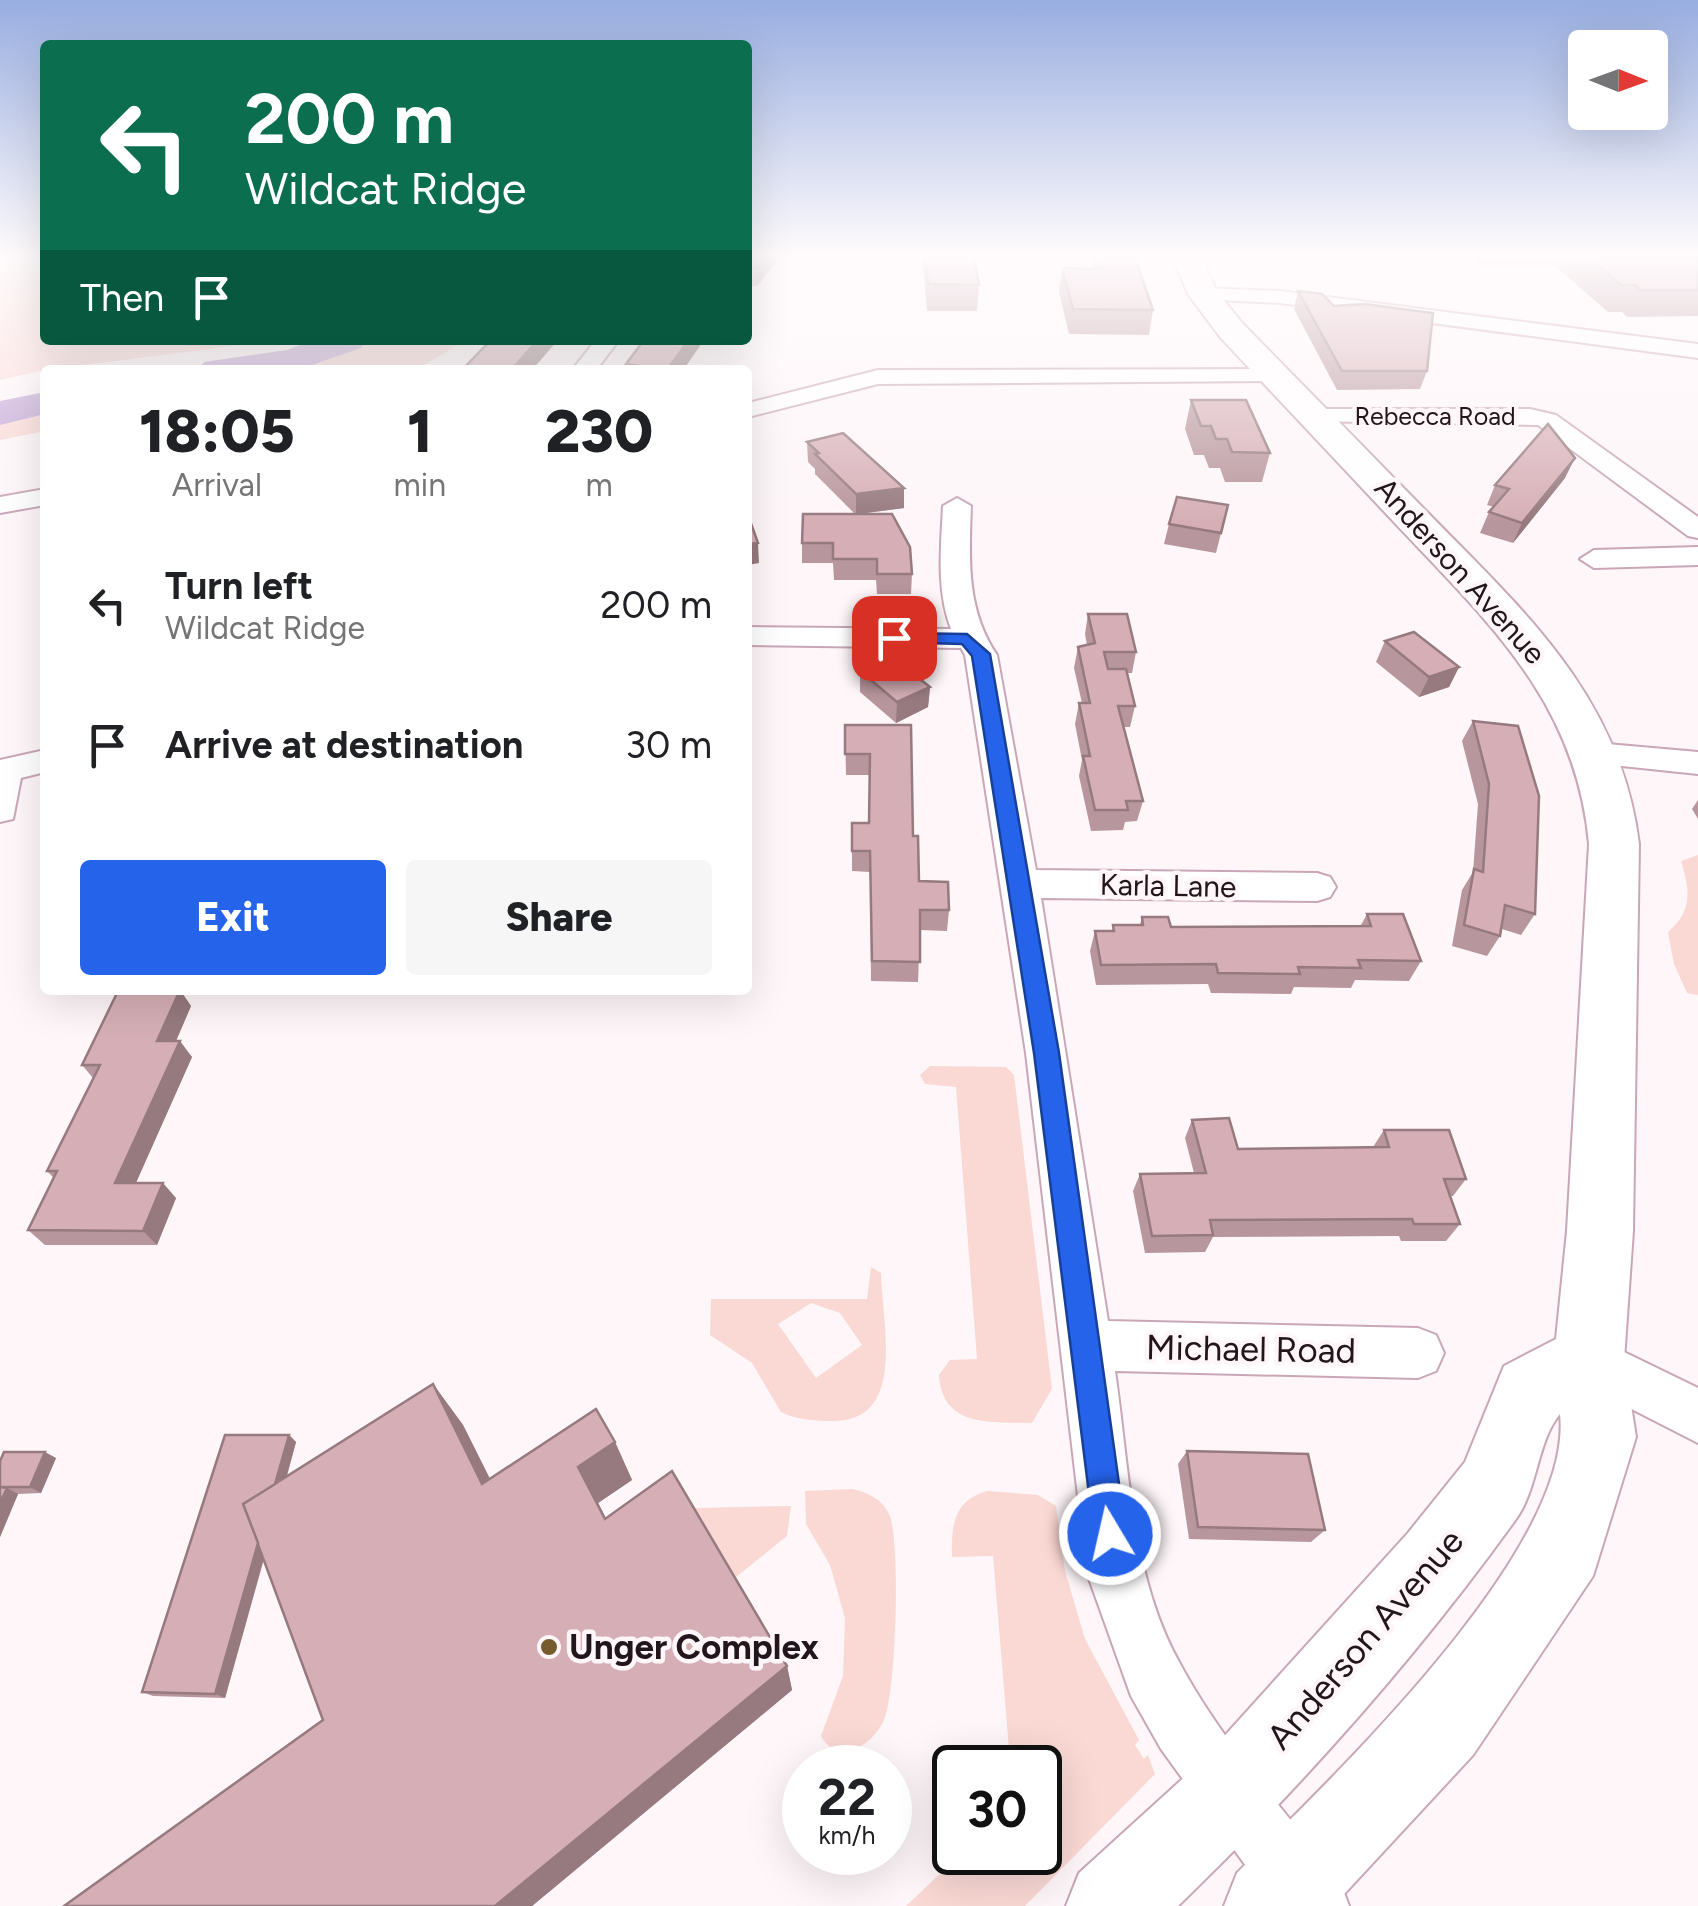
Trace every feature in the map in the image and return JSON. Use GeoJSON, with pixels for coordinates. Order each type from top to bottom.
{"type":"FeatureCollection","features":[{"type":"Feature","properties":{"kind":"main road","name":"Anderson Avenue"},"geometry":{"type":"LineString","coordinates":[[1112,1906],[1276,1865],[1443,1724],[1565,1548],[1599,1437],[1589,1360],[1600,1231],[1614,844],[1612,803],[1596,754],[1565,691],[1528,639],[1247,344]]}},
{"type":"Feature","properties":{"kind":"main road","name":"Anderson Avenue"},"geometry":{"type":"LineString","coordinates":[[1276,1865],[1436,1561],[1492,1487],[1529,1392],[1589,1360]]}},
{"type":"Feature","properties":{"kind":"street"},"geometry":{"type":"LineString","coordinates":[[1643,344],[1698,351]]}},
{"type":"Feature","properties":{"kind":"street"},"geometry":{"type":"LineString","coordinates":[[588,365],[604,345]]}},
{"type":"Feature","properties":{"kind":"street"},"geometry":{"type":"LineString","coordinates":[[752,409],[878,377],[1276,376]]}},
{"type":"Feature","properties":{"kind":"street","name":"Rebecca Road"},"geometry":{"type":"LineString","coordinates":[[1315,416],[1530,416],[1547,420],[1698,530]]}},
{"type":"Feature","properties":{"kind":"street"},"geometry":{"type":"LineString","coordinates":[[0,505],[40,498]]}},
{"type":"Feature","properties":{"kind":"street"},"geometry":{"type":"LineString","coordinates":[[958,506],[955,556],[967,639],[981,654],[1046,1053],[1116,1573],[1152,1674],[1276,1865]]}},
{"type":"Feature","properties":{"kind":"street"},"geometry":{"type":"LineString","coordinates":[[1594,560],[1698,556]]}},
{"type":"Feature","properties":{"kind":"street"},"geometry":{"type":"LineString","coordinates":[[752,636],[967,639]]}},
{"type":"Feature","properties":{"kind":"street"},"geometry":{"type":"LineString","coordinates":[[1596,754],[1698,762]]}},
{"type":"Feature","properties":{"kind":"street"},"geometry":{"type":"LineString","coordinates":[[0,810],[2,771],[40,761]]}},
{"type":"Feature","properties":{"kind":"street","name":"Karla Lane"},"geometry":{"type":"LineString","coordinates":[[1018,884],[1316,887]]}},
{"type":"Feature","properties":{"kind":"street","name":"Michael Road"},"geometry":{"type":"LineString","coordinates":[[1084,1345],[1418,1354]]}},
{"type":"Feature","properties":{"kind":"street"},"geometry":{"type":"LineString","coordinates":[[1589,1360],[1698,1416]]}},
{"type":"Feature","properties":{"kind":"shaded area"},"geometry":{"type":"Polygon","coordinates":[[[0,344],[241,345],[84,365],[40,365],[40,371],[0,380],[0,344]]]}},
{"type":"Feature","properties":{"kind":"shaded area"},"geometry":{"type":"Polygon","coordinates":[[[354,345],[458,345],[424,365],[276,365],[354,345]]]}},
{"type":"Feature","properties":{"kind":"shaded area"},"geometry":{"type":"Polygon","coordinates":[[[40,411],[40,432],[0,440],[0,420],[40,411]]]}},
{"type":"Feature","properties":{"kind":"shaded area"},"geometry":{"type":"Polygon","coordinates":[[[1698,855],[1698,995],[1687,993],[1674,964],[1668,932],[1682,916],[1687,900],[1681,861],[1698,855]]]}},
{"type":"Feature","properties":{"kind":"shaded area"},"geometry":{"type":"Polygon","coordinates":[[[930,1066],[1006,1067],[1014,1075],[1052,1389],[1032,1423],[972,1418],[949,1405],[942,1392],[939,1375],[950,1360],[977,1359],[956,1087],[925,1084],[920,1075],[930,1066]]]}},
{"type":"Feature","properties":{"kind":"shaded area"},"geometry":{"type":"Polygon","coordinates":[[[871,1267],[881,1273],[885,1366],[872,1405],[857,1417],[820,1421],[781,1412],[752,1363],[710,1335],[711,1299],[867,1299],[871,1267]],[[811,1303],[778,1324],[816,1378],[862,1345],[840,1313],[811,1303]]]}},
{"type":"Feature","properties":{"kind":"shaded area"},"geometry":{"type":"Polygon","coordinates":[[[805,1491],[863,1492],[882,1504],[893,1529],[892,1680],[884,1720],[862,1745],[828,1745],[821,1736],[843,1676],[845,1618],[830,1565],[806,1524],[805,1491]]]}},
{"type":"Feature","properties":{"kind":"shaded area"},"geometry":{"type":"Polygon","coordinates":[[[988,1491],[1038,1495],[1056,1506],[1065,1571],[1085,1639],[1139,1740],[1135,1745],[1144,1759],[1148,1755],[1155,1774],[1062,1868],[1062,1745],[1009,1745],[993,1556],[952,1557],[957,1515],[977,1495],[988,1491]]]}},
{"type":"Feature","properties":{"kind":"shaded area"},"geometry":{"type":"Polygon","coordinates":[[[791,1506],[787,1536],[736,1577],[695,1508],[791,1506]]]}},
{"type":"Feature","properties":{"kind":"shaded area"},"geometry":{"type":"Polygon","coordinates":[[[939,1875],[1056,1875],[1025,1906],[906,1906],[939,1875]]]}},
{"type":"Feature","properties":{"kind":"building"},"geometry":{"type":"Polygon","coordinates":[[[1327,344],[1430,344],[1427,371],[1342,371],[1327,344]]]}},
{"type":"Feature","properties":{"kind":"building"},"geometry":{"type":"Polygon","coordinates":[[[486,345],[534,345],[516,365],[467,365],[486,345]]]}},
{"type":"Feature","properties":{"kind":"building"},"geometry":{"type":"Polygon","coordinates":[[[640,345],[685,345],[671,365],[626,364],[640,345]]]}},
{"type":"Feature","properties":{"kind":"building"},"geometry":{"type":"Polygon","coordinates":[[[1191,400],[1246,400],[1270,453],[1232,452],[1227,439],[1216,439],[1211,426],[1201,426],[1191,400]]]}},
{"type":"Feature","properties":{"kind":"building"},"geometry":{"type":"Polygon","coordinates":[[[1548,424],[1575,458],[1522,523],[1489,512],[1509,489],[1495,485],[1548,424]]]}},
{"type":"Feature","properties":{"kind":"building"},"geometry":{"type":"Polygon","coordinates":[[[843,433],[904,488],[856,494],[807,442],[843,433]]]}},
{"type":"Feature","properties":{"kind":"building"},"geometry":{"type":"Polygon","coordinates":[[[1177,497],[1228,505],[1221,533],[1169,524],[1177,497]]]}},
{"type":"Feature","properties":{"kind":"building"},"geometry":{"type":"Polygon","coordinates":[[[803,514],[892,514],[910,547],[912,574],[877,574],[877,559],[833,559],[833,543],[802,543],[803,514]]]}},
{"type":"Feature","properties":{"kind":"building"},"geometry":{"type":"Polygon","coordinates":[[[1088,614],[1127,614],[1136,652],[1104,652],[1108,669],[1126,669],[1135,706],[1118,706],[1143,801],[1126,801],[1128,810],[1095,810],[1083,756],[1090,756],[1079,703],[1090,703],[1078,647],[1095,643],[1088,614]]]}},
{"type":"Feature","properties":{"kind":"building"},"geometry":{"type":"Polygon","coordinates":[[[1414,632],[1459,667],[1429,677],[1385,641],[1414,632]]]}},
{"type":"Feature","properties":{"kind":"building"},"geometry":{"type":"Polygon","coordinates":[[[892,657],[930,687],[897,702],[860,671],[892,657]]]}},
{"type":"Feature","properties":{"kind":"building"},"geometry":{"type":"Polygon","coordinates":[[[1473,721],[1518,726],[1539,796],[1535,914],[1505,905],[1500,936],[1464,925],[1474,869],[1483,872],[1489,784],[1473,721]]]}},
{"type":"Feature","properties":{"kind":"building"},"geometry":{"type":"Polygon","coordinates":[[[845,725],[911,725],[913,836],[918,836],[919,881],[948,882],[949,910],[920,910],[920,962],[872,961],[870,851],[852,851],[852,823],[869,823],[870,754],[845,754],[845,725]]]}},
{"type":"Feature","properties":{"kind":"building"},"geometry":{"type":"Polygon","coordinates":[[[1367,914],[1403,914],[1421,961],[1358,960],[1361,968],[1298,967],[1300,974],[1218,973],[1216,964],[1101,965],[1095,931],[1114,931],[1113,925],[1143,925],[1142,917],[1168,917],[1171,927],[1371,926],[1367,914]]]}},
{"type":"Feature","properties":{"kind":"building"},"geometry":{"type":"Polygon","coordinates":[[[116,995],[178,995],[157,1041],[180,1041],[115,1183],[163,1183],[143,1231],[28,1230],[57,1171],[47,1171],[100,1065],[82,1065],[116,995]]]}},
{"type":"Feature","properties":{"kind":"building"},"geometry":{"type":"Polygon","coordinates":[[[1229,1118],[1238,1149],[1389,1147],[1384,1130],[1449,1130],[1466,1179],[1444,1179],[1460,1224],[1414,1224],[1412,1219],[1210,1220],[1213,1235],[1152,1236],[1140,1174],[1206,1173],[1192,1120],[1229,1118]]]}},
{"type":"Feature","properties":{"kind":"building","name":"Unger Complex"},"geometry":{"type":"Polygon","coordinates":[[[433,1384],[482,1484],[596,1409],[615,1442],[578,1467],[605,1519],[672,1471],[787,1666],[495,1906],[64,1906],[323,1720],[243,1504],[433,1384]]]}},
{"type":"Feature","properties":{"kind":"building"},"geometry":{"type":"Polygon","coordinates":[[[225,1435],[289,1435],[275,1484],[243,1504],[258,1543],[215,1694],[142,1692],[225,1435]]]}},
{"type":"Feature","properties":{"kind":"building"},"geometry":{"type":"Polygon","coordinates":[[[1187,1451],[1308,1454],[1325,1530],[1198,1527],[1187,1451]]]}},
{"type":"Feature","properties":{"kind":"building"},"geometry":{"type":"Polygon","coordinates":[[[4,1452],[45,1452],[30,1487],[0,1487],[4,1452]]]}},
{"type":"Feature","properties":{"kind":"waterway"},"geometry":{"type":"LineString","coordinates":[[255,365],[293,360],[334,345]]}},
{"type":"Feature","properties":{"kind":"waterway"},"geometry":{"type":"LineString","coordinates":[[0,413],[40,404]]}},
{"type":"Feature","properties":{"kind":"place","name":"Unger Complex"},"geometry":{"type":"Point","coordinates":[549,1647]}},
{"type":"Feature","properties":{"kind":"route"},"geometry":{"type":"LineString","coordinates":[[894,638],[967,639],[981,654],[1046,1053],[1110,1534]]}}]}
